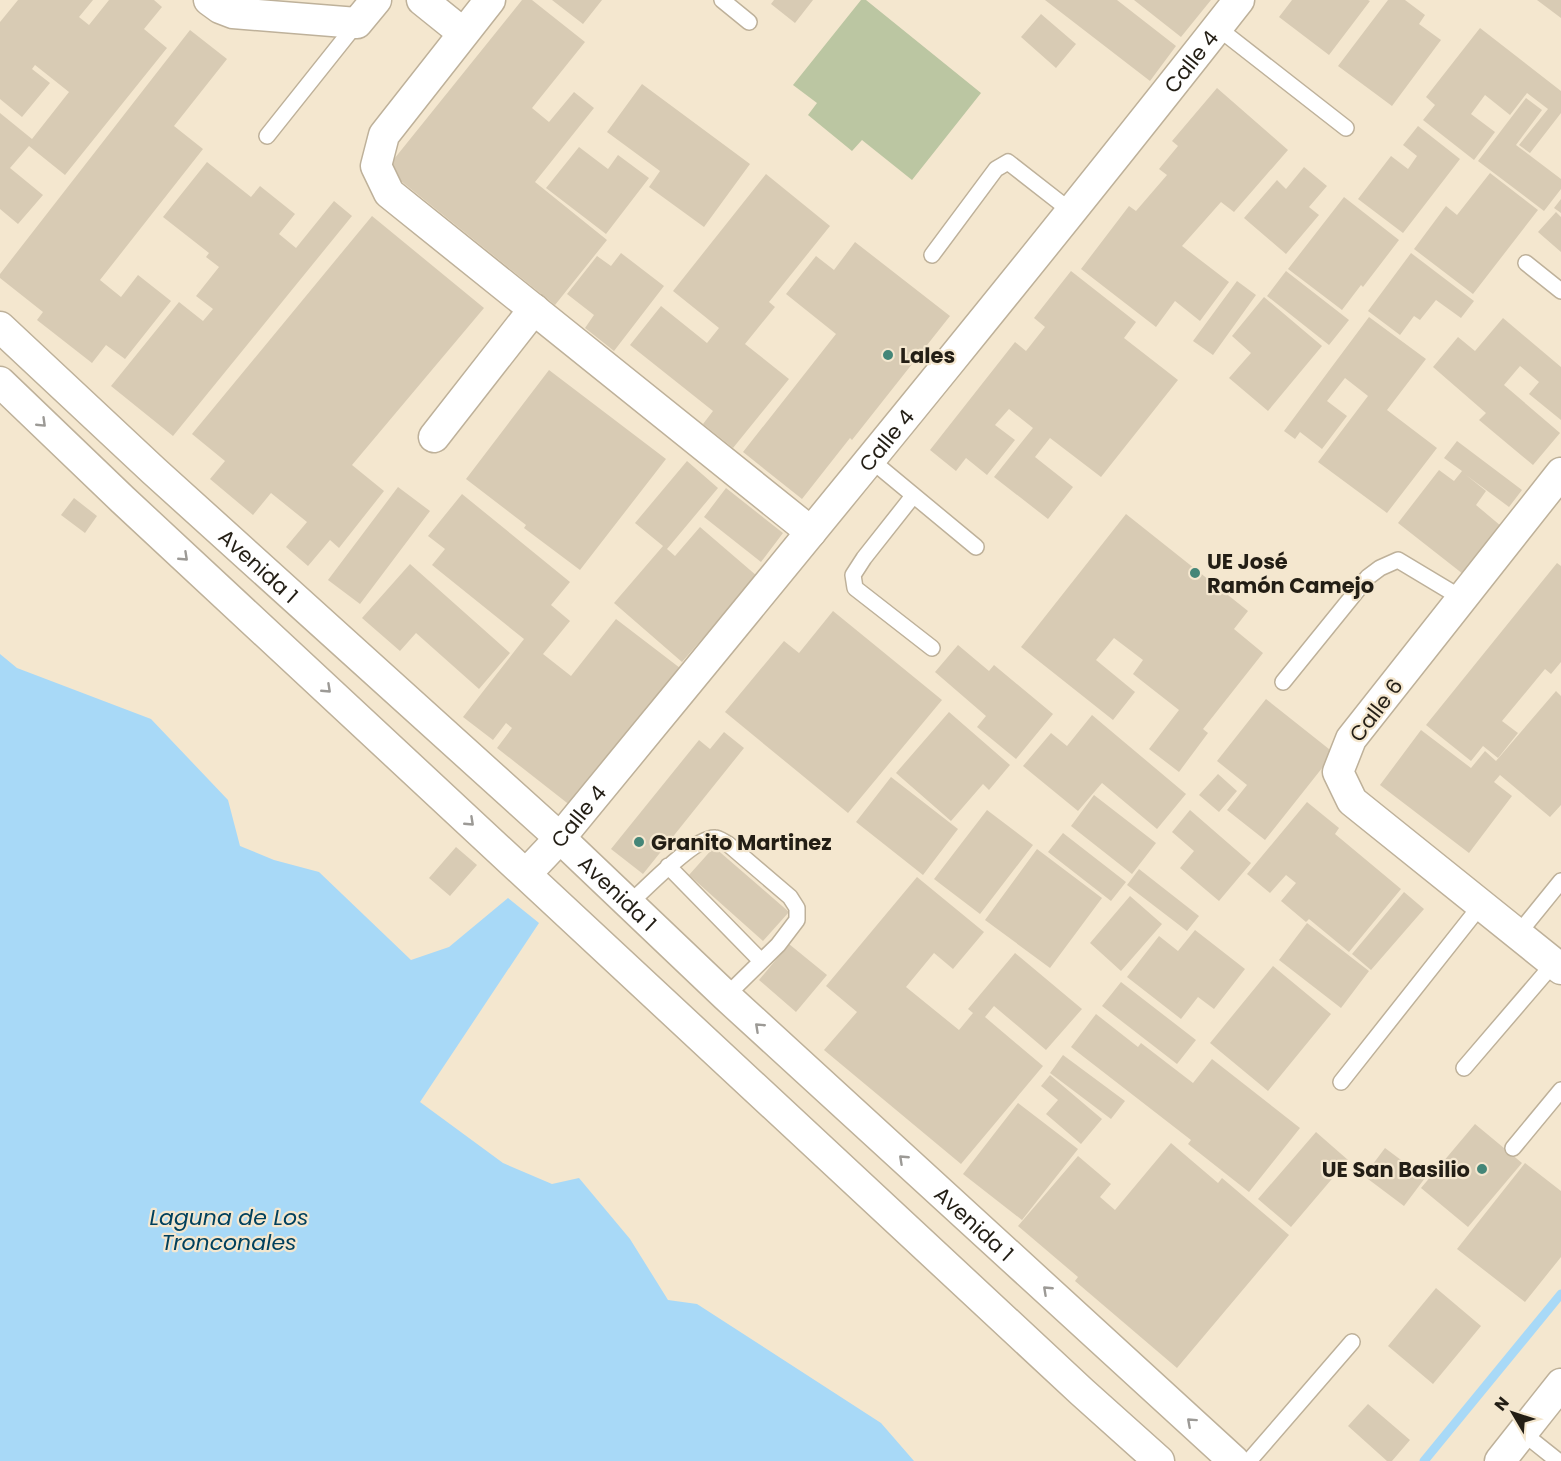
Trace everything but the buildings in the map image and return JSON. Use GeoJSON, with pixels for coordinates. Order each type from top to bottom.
{"type":"FeatureCollection","features":[{"type":"Feature","properties":{"kind":"street"},"geometry":{"type":"LineString","coordinates":[[209,0],[233,13],[357,23],[376,0]]}},
{"type":"Feature","properties":{"kind":"street"},"geometry":{"type":"LineString","coordinates":[[422,0],[463,33]]}},
{"type":"Feature","properties":{"kind":"street"},"geometry":{"type":"LineString","coordinates":[[490,0],[384,135],[375,166],[389,193],[811,532]]}},
{"type":"Feature","properties":{"kind":"street","name":"Calle 4"},"geometry":{"type":"LineString","coordinates":[[526,874],[560,838],[871,460],[1072,212],[1239,0]]}},
{"type":"Feature","properties":{"kind":"street"},"geometry":{"type":"LineString","coordinates":[[434,437],[534,309]]}},
{"type":"Feature","properties":{"kind":"street","name":"Avenida 1"},"geometry":{"type":"LineString","coordinates":[[0,327],[171,487],[560,838],[726,996],[1234,1461]]}},
{"type":"Feature","properties":{"kind":"street","name":"Avenida 1"},"geometry":{"type":"LineString","coordinates":[[0,382],[122,499],[1159,1461]]}},
{"type":"Feature","properties":{"kind":"street","name":"Calle 6"},"geometry":{"type":"LineString","coordinates":[[1558,966],[1352,801],[1338,772],[1351,739],[1561,473]]}},
{"type":"Feature","properties":{"kind":"street"},"geometry":{"type":"LineString","coordinates":[[1500,1461],[1561,1384]]}},
{"type":"Feature","properties":{"kind":"lane"},"geometry":{"type":"LineString","coordinates":[[722,0],[749,22]]}},
{"type":"Feature","properties":{"kind":"lane"},"geometry":{"type":"LineString","coordinates":[[267,135],[357,23]]}},
{"type":"Feature","properties":{"kind":"lane"},"geometry":{"type":"LineString","coordinates":[[1218,28],[1346,128]]}},
{"type":"Feature","properties":{"kind":"lane"},"geometry":{"type":"LineString","coordinates":[[932,255],[996,169],[1008,162],[1072,212]]}},
{"type":"Feature","properties":{"kind":"lane"},"geometry":{"type":"LineString","coordinates":[[1526,263],[1561,291]]}},
{"type":"Feature","properties":{"kind":"lane"},"geometry":{"type":"LineString","coordinates":[[871,460],[976,547]]}},
{"type":"Feature","properties":{"kind":"lane"},"geometry":{"type":"LineString","coordinates":[[914,496],[853,574],[855,588],[932,648]]}},
{"type":"Feature","properties":{"kind":"lane"},"geometry":{"type":"LineString","coordinates":[[1283,682],[1368,576],[1380,568],[1398,560],[1463,599]]}},
{"type":"Feature","properties":{"kind":"lane"},"geometry":{"type":"LineString","coordinates":[[629,904],[668,866],[707,839],[716,838],[728,844],[790,897],[797,908],[797,920],[778,945],[726,996]]}},
{"type":"Feature","properties":{"kind":"lane"},"geometry":{"type":"LineString","coordinates":[[668,866],[761,961]]}},
{"type":"Feature","properties":{"kind":"lane"},"geometry":{"type":"LineString","coordinates":[[1518,934],[1561,881]]}},
{"type":"Feature","properties":{"kind":"lane"},"geometry":{"type":"LineString","coordinates":[[1341,1082],[1481,905]]}},
{"type":"Feature","properties":{"kind":"lane"},"geometry":{"type":"LineString","coordinates":[[1464,1068],[1558,966]]}},
{"type":"Feature","properties":{"kind":"lane"},"geometry":{"type":"LineString","coordinates":[[1513,1148],[1561,1090]]}},
{"type":"Feature","properties":{"kind":"lane"},"geometry":{"type":"LineString","coordinates":[[1249,1461],[1352,1342]]}},
{"type":"Feature","properties":{"kind":"lane"},"geometry":{"type":"LineString","coordinates":[[1523,1433],[1558,1461]]}},
{"type":"Feature","properties":{"kind":"green space"},"geometry":{"type":"Polygon","coordinates":[[[861,0],[866,0],[981,93],[912,180],[862,140],[852,151],[808,115],[817,103],[793,85],[861,0]]]}},
{"type":"Feature","properties":{"kind":"water","name":"Laguna de Los Tronconales"},"geometry":{"type":"Polygon","coordinates":[[[0,654],[17,668],[151,719],[228,800],[240,846],[274,860],[319,872],[411,960],[449,947],[508,898],[539,923],[420,1102],[503,1163],[552,1184],[579,1178],[630,1239],[668,1300],[697,1304],[881,1423],[914,1461],[0,1461],[0,654]]]}},
{"type":"Feature","properties":{"kind":"waterway"},"geometry":{"type":"LineString","coordinates":[[1424,1461],[1561,1294]]}},
{"type":"Feature","properties":{"kind":"place","name":"Lales"},"geometry":{"type":"Point","coordinates":[888,355]}},
{"type":"Feature","properties":{"kind":"place","name":"UE José Ramón Camejo"},"geometry":{"type":"Point","coordinates":[1195,573]}},
{"type":"Feature","properties":{"kind":"place","name":"Granito Martinez"},"geometry":{"type":"Point","coordinates":[639,842]}},
{"type":"Feature","properties":{"kind":"place","name":"UE San Basilio"},"geometry":{"type":"Point","coordinates":[1482,1169]}}]}
